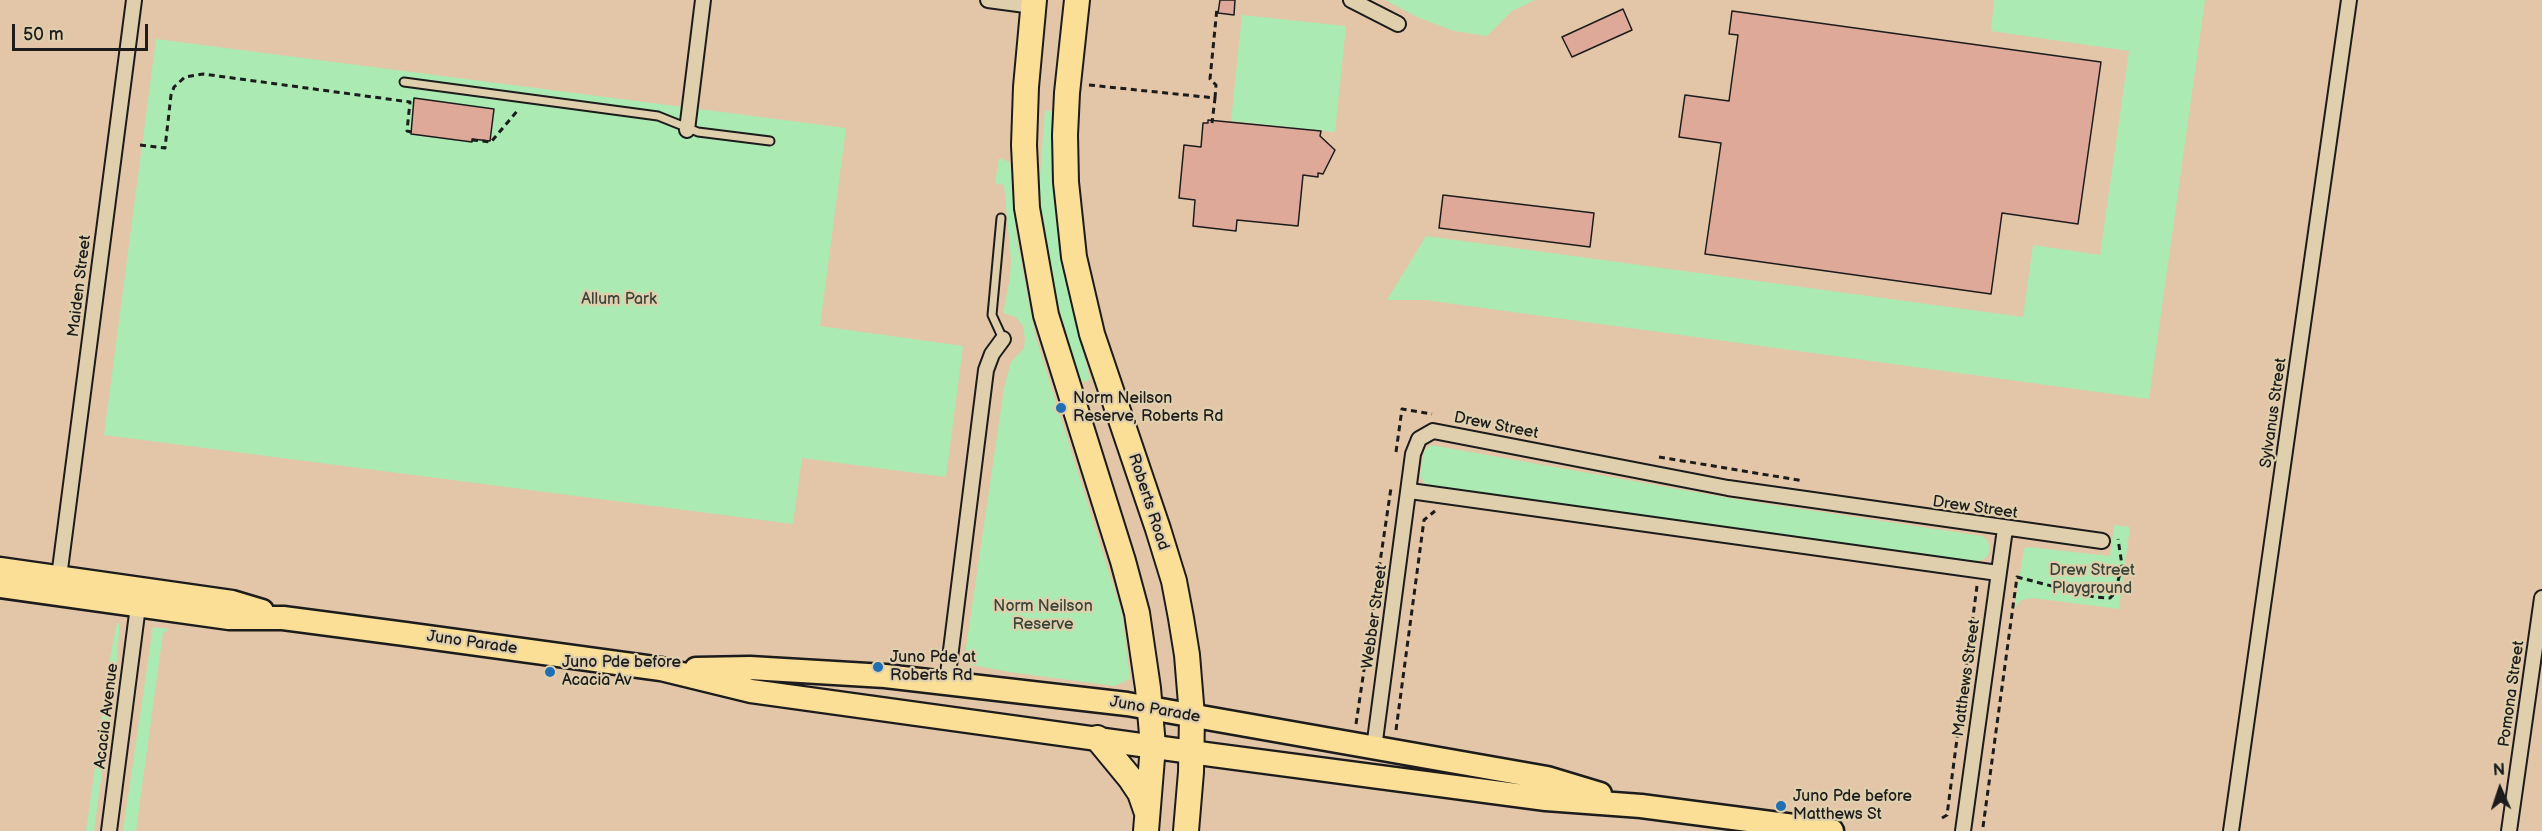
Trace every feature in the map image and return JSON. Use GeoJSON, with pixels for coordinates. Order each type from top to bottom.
{"type":"FeatureCollection","features":[{"type":"Feature","properties":{"kind":"highway","name":"Roberts Road"},"geometry":{"type":"LineString","coordinates":[[1077,0],[1065,135],[1066,182],[1074,257],[1092,334],[1174,581],[1187,655],[1192,716],[1192,752],[1185,831]]}},
{"type":"Feature","properties":{"kind":"highway"},"geometry":{"type":"LineString","coordinates":[[1034,3],[1024,145],[1027,208],[1041,294],[1131,590],[1145,658],[1153,746],[1147,823]]}},
{"type":"Feature","properties":{"kind":"highway"},"geometry":{"type":"LineString","coordinates":[[1097,738],[1140,793],[1147,823]]}},
{"type":"Feature","properties":{"kind":"main road","name":"Juno Parade"},"geometry":{"type":"LineString","coordinates":[[0,569],[232,602],[283,618]]}},
{"type":"Feature","properties":{"kind":"main road","name":"Juno Parade"},"geometry":{"type":"LineString","coordinates":[[0,586],[229,618],[283,618],[661,669],[751,691],[1192,752],[1546,799],[1641,806],[1832,831]]}},
{"type":"Feature","properties":{"kind":"main road","name":"Juno Parade"},"geometry":{"type":"LineString","coordinates":[[661,669],[750,668],[947,682],[1151,708],[1547,778],[1641,806]]}},
{"type":"Feature","properties":{"kind":"street","name":"Maiden Street"},"geometry":{"type":"LineString","coordinates":[[59,577],[134,0]]}},
{"type":"Feature","properties":{"kind":"street"},"geometry":{"type":"LineString","coordinates":[[687,130],[703,0]]}},
{"type":"Feature","properties":{"kind":"street"},"geometry":{"type":"LineString","coordinates":[[988,0],[1034,3]]}},
{"type":"Feature","properties":{"kind":"street"},"geometry":{"type":"LineString","coordinates":[[1351,0],[1398,24]]}},
{"type":"Feature","properties":{"kind":"street","name":"Sylvanus Street"},"geometry":{"type":"LineString","coordinates":[[2231,831],[2349,0]]}},
{"type":"Feature","properties":{"kind":"street"},"geometry":{"type":"LineString","coordinates":[[947,682],[986,370],[992,354],[1003,339]]}},
{"type":"Feature","properties":{"kind":"street","name":"Drew Street"},"geometry":{"type":"LineString","coordinates":[[1410,491],[1415,446],[1426,434],[1440,432],[1728,488],[2102,541]]}},
{"type":"Feature","properties":{"kind":"street"},"geometry":{"type":"LineString","coordinates":[[1410,491],[1998,573]]}},
{"type":"Feature","properties":{"kind":"street","name":"Webber Street"},"geometry":{"type":"LineString","coordinates":[[1374,748],[1410,491]]}},
{"type":"Feature","properties":{"kind":"street","name":"Matthews Street"},"geometry":{"type":"LineString","coordinates":[[1963,831],[2005,529]]}},
{"type":"Feature","properties":{"kind":"street","name":"Pomona Street"},"geometry":{"type":"LineString","coordinates":[[2509,831],[2542,598]]}},
{"type":"Feature","properties":{"kind":"street","name":"Acacia Avenue"},"geometry":{"type":"LineString","coordinates":[[109,831],[138,606]]}},
{"type":"Feature","properties":{"kind":"lane"},"geometry":{"type":"LineString","coordinates":[[404,82],[658,116],[687,130],[770,141]]}},
{"type":"Feature","properties":{"kind":"lane"},"geometry":{"type":"LineString","coordinates":[[1001,218],[992,315],[1003,339]]}},
{"type":"Feature","properties":{"kind":"path"},"geometry":{"type":"LineString","coordinates":[[1212,123],[1216,85],[1210,80],[1217,8]]}},
{"type":"Feature","properties":{"kind":"path"},"geometry":{"type":"LineString","coordinates":[[140,145],[165,148],[171,95],[174,87],[185,77],[203,74],[410,102],[406,131],[411,132]]}},
{"type":"Feature","properties":{"kind":"path"},"geometry":{"type":"LineString","coordinates":[[1087,85],[1215,98]]}},
{"type":"Feature","properties":{"kind":"path"},"geometry":{"type":"LineString","coordinates":[[472,140],[491,142],[527,98]]}},
{"type":"Feature","properties":{"kind":"path"},"geometry":{"type":"LineString","coordinates":[[1396,453],[1402,409],[1434,415]]}},
{"type":"Feature","properties":{"kind":"path"},"geometry":{"type":"LineString","coordinates":[[1659,457],[1811,482]]}},
{"type":"Feature","properties":{"kind":"path"},"geometry":{"type":"LineString","coordinates":[[1356,724],[1391,488]]}},
{"type":"Feature","properties":{"kind":"path"},"geometry":{"type":"LineString","coordinates":[[1396,730],[1424,520],[1433,511],[1445,513]]}},
{"type":"Feature","properties":{"kind":"path"},"geometry":{"type":"LineString","coordinates":[[1983,827],[2017,577],[2094,597],[2110,598],[2115,593],[2122,564],[2120,546],[2115,532]]}},
{"type":"Feature","properties":{"kind":"path"},"geometry":{"type":"LineString","coordinates":[[1942,818],[1947,815],[1978,586],[1967,585]]}},
{"type":"Feature","properties":{"kind":"green space"},"geometry":{"type":"Polygon","coordinates":[[[1385,0],[1535,0],[1512,11],[1487,36],[1454,31],[1417,17],[1385,0]]]}},
{"type":"Feature","properties":{"kind":"green space"},"geometry":{"type":"Polygon","coordinates":[[[1994,0],[2205,0],[2149,399],[1425,300],[1387,300],[1426,236],[2023,317],[2033,245],[2100,255],[2129,51],[1991,31],[1994,0]]]}},
{"type":"Feature","properties":{"kind":"green space"},"geometry":{"type":"Polygon","coordinates":[[[1242,15],[1346,26],[1335,132],[1231,121],[1242,15]]]}},
{"type":"Feature","properties":{"kind":"green space","name":"Allum Park"},"geometry":{"type":"Polygon","coordinates":[[[156,39],[846,128],[820,326],[963,346],[946,477],[802,458],[793,524],[104,435],[156,39]]]}},
{"type":"Feature","properties":{"kind":"green space"},"geometry":{"type":"Polygon","coordinates":[[[1045,111],[1052,111],[1051,171],[1064,270],[1090,380],[1080,383],[1057,301],[1045,237],[1039,189],[1045,111]]]}},
{"type":"Feature","properties":{"kind":"green space","name":"Norm Neilson Reserve"},"geometry":{"type":"Polygon","coordinates":[[[999,158],[1010,162],[1017,240],[1035,335],[1122,614],[1130,679],[1115,686],[1009,672],[968,664],[965,655],[1004,388],[1011,362],[1024,348],[1025,339],[1023,326],[1016,317],[1003,313],[1011,260],[1004,185],[995,183],[999,158]]]}},
{"type":"Feature","properties":{"kind":"green space"},"geometry":{"type":"Polygon","coordinates":[[[1431,445],[1734,499],[1982,536],[1988,541],[1990,551],[1986,558],[1977,562],[1431,487],[1425,484],[1420,475],[1424,451],[1431,445]]]}},
{"type":"Feature","properties":{"kind":"green space","name":"Drew Street Playground"},"geometry":{"type":"Polygon","coordinates":[[[2114,525],[2130,527],[2119,609],[2033,598],[2021,600],[2014,609],[2024,549],[2027,547],[2110,556],[2114,525]]]}},
{"type":"Feature","properties":{"kind":"green space"},"geometry":{"type":"Polygon","coordinates":[[[117,623],[119,623],[119,634],[116,669],[94,831],[86,831],[111,653],[117,623]]]}},
{"type":"Feature","properties":{"kind":"green space"},"geometry":{"type":"Polygon","coordinates":[[[153,627],[169,629],[163,633],[136,831],[123,831],[153,627]]]}},
{"type":"Feature","properties":{"kind":"building"},"geometry":{"type":"Polygon","coordinates":[[[1220,0],[1235,0],[1234,15],[1218,13],[1220,0]]]}},
{"type":"Feature","properties":{"kind":"building"},"geometry":{"type":"Polygon","coordinates":[[[1623,9],[1632,30],[1572,57],[1562,37],[1623,9]]]}},
{"type":"Feature","properties":{"kind":"building"},"geometry":{"type":"Polygon","coordinates":[[[1732,11],[2101,62],[2078,224],[2002,213],[1991,294],[1705,254],[1721,143],[1679,137],[1685,95],[1729,101],[1738,35],[1729,34],[1732,11]]]}},
{"type":"Feature","properties":{"kind":"building"},"geometry":{"type":"Polygon","coordinates":[[[414,98],[494,109],[490,141],[472,139],[472,142],[411,134],[414,98]]]}},
{"type":"Feature","properties":{"kind":"building"},"geometry":{"type":"Polygon","coordinates":[[[1208,120],[1321,131],[1320,136],[1335,150],[1323,174],[1318,173],[1318,177],[1303,175],[1298,226],[1237,220],[1236,231],[1193,226],[1195,200],[1179,198],[1184,145],[1201,147],[1203,123],[1208,123],[1208,120]]]}},
{"type":"Feature","properties":{"kind":"building"},"geometry":{"type":"Polygon","coordinates":[[[1443,195],[1594,213],[1590,247],[1439,228],[1443,195]]]}},
{"type":"Feature","properties":{"kind":"place","name":"Norm Neilson Reserve, Roberts Rd"},"geometry":{"type":"Point","coordinates":[1061,408]}},
{"type":"Feature","properties":{"kind":"place","name":"Juno Pde at Roberts Rd"},"geometry":{"type":"Point","coordinates":[878,667]}},
{"type":"Feature","properties":{"kind":"place","name":"Juno Pde before Acacia Av"},"geometry":{"type":"Point","coordinates":[550,672]}},
{"type":"Feature","properties":{"kind":"place","name":"Juno Pde before Matthews St"},"geometry":{"type":"Point","coordinates":[1781,806]}}]}
